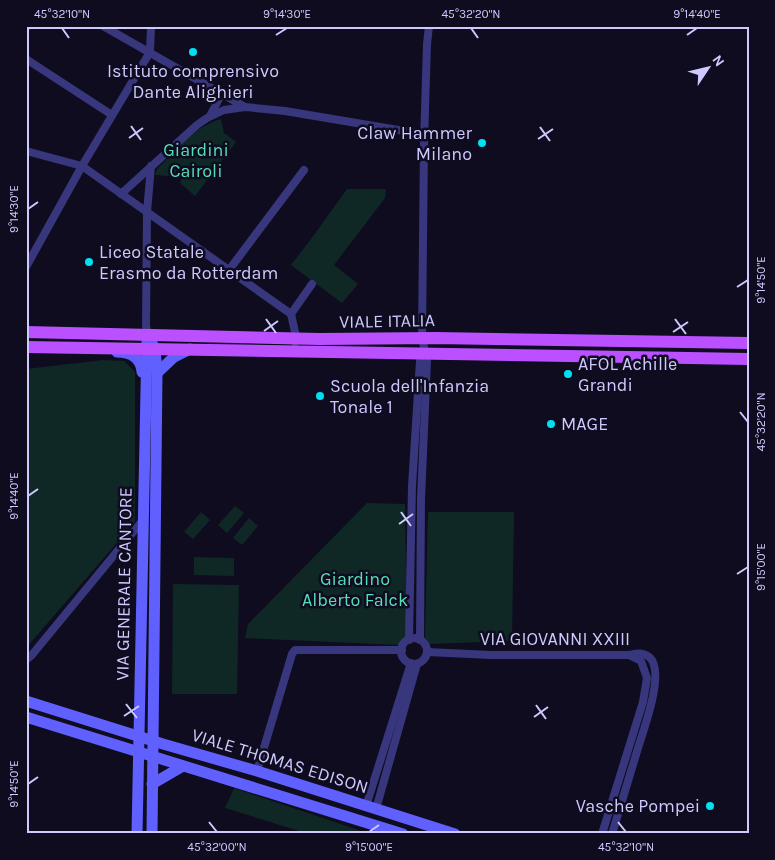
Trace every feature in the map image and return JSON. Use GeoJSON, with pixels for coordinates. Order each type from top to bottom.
{"type":"FeatureCollection","features":[{"type":"Feature","properties":{"kind":"main road","name":"VIALE ITALIA"},"geometry":{"type":"LineString","coordinates":[[26,332],[148,334],[424,354],[749,359]]}},
{"type":"Feature","properties":{"kind":"main road","name":"VIALE ITALIA"},"geometry":{"type":"LineString","coordinates":[[26,347],[190,349],[422,338],[749,343]]}},
{"type":"Feature","properties":{"kind":"street"},"geometry":{"type":"LineString","coordinates":[[103,26],[245,107]]}},
{"type":"Feature","properties":{"kind":"street"},"geometry":{"type":"LineString","coordinates":[[26,267],[82,166],[150,52],[151,26]]}},
{"type":"Feature","properties":{"kind":"street"},"geometry":{"type":"LineString","coordinates":[[423,26],[427,44]]}},
{"type":"Feature","properties":{"kind":"street"},"geometry":{"type":"LineString","coordinates":[[420,640],[421,499],[427,361],[422,338],[424,143],[429,26]]}},
{"type":"Feature","properties":{"kind":"street"},"geometry":{"type":"LineString","coordinates":[[26,58],[112,115]]}},
{"type":"Feature","properties":{"kind":"street"},"geometry":{"type":"LineString","coordinates":[[210,116],[222,93]]}},
{"type":"Feature","properties":{"kind":"street"},"geometry":{"type":"LineString","coordinates":[[122,194],[191,130],[210,116],[224,110],[245,107],[285,111],[422,134],[424,143]]}},
{"type":"Feature","properties":{"kind":"street"},"geometry":{"type":"LineString","coordinates":[[26,151],[82,166],[291,314]]}},
{"type":"Feature","properties":{"kind":"street","name":"VIA GENERALE CANTORE"},"geometry":{"type":"LineString","coordinates":[[151,166],[147,212],[146,326],[150,348],[158,373],[152,834]]}},
{"type":"Feature","properties":{"kind":"street"},"geometry":{"type":"LineString","coordinates":[[229,270],[304,170]]}},
{"type":"Feature","properties":{"kind":"street"},"geometry":{"type":"LineString","coordinates":[[294,345],[291,314],[312,284]]}},
{"type":"Feature","properties":{"kind":"street","name":"VIALE ITALIA"},"geometry":{"type":"LineString","coordinates":[[80,348],[90,352],[130,353],[140,362],[145,388]]}},
{"type":"Feature","properties":{"kind":"street","name":"VIA GENERALE CANTORE"},"geometry":{"type":"LineString","coordinates":[[137,834],[140,752],[145,388],[150,348]]}},
{"type":"Feature","properties":{"kind":"street"},"geometry":{"type":"LineString","coordinates":[[158,373],[174,357],[190,349]]}},
{"type":"Feature","properties":{"kind":"street"},"geometry":{"type":"LineString","coordinates":[[409,640],[412,486],[420,361],[424,354]]}},
{"type":"Feature","properties":{"kind":"street"},"geometry":{"type":"LineString","coordinates":[[26,660],[143,520]]}},
{"type":"Feature","properties":{"kind":"street"},"geometry":{"type":"LineString","coordinates":[[371,808],[414,664],[425,658],[427,652],[425,644],[420,640],[409,640],[404,643],[402,650],[405,660],[414,664]]}},
{"type":"Feature","properties":{"kind":"street"},"geometry":{"type":"LineString","coordinates":[[257,771],[292,654],[296,650],[402,650]]}},
{"type":"Feature","properties":{"kind":"street","name":"VIA GIOVANNI XXIII"},"geometry":{"type":"LineString","coordinates":[[427,652],[498,655],[629,655],[638,653],[651,658],[655,674],[649,708],[612,834]]}},
{"type":"Feature","properties":{"kind":"street"},"geometry":{"type":"LineString","coordinates":[[602,834],[643,702],[646,678],[644,666],[641,661],[629,655]]}},
{"type":"Feature","properties":{"kind":"street","name":"VIALE THOMAS EDISON"},"geometry":{"type":"LineString","coordinates":[[26,701],[257,771],[448,833]]}},
{"type":"Feature","properties":{"kind":"street","name":"VIALE THOMAS EDISON"},"geometry":{"type":"LineString","coordinates":[[26,717],[403,834]]}},
{"type":"Feature","properties":{"kind":"street"},"geometry":{"type":"LineString","coordinates":[[97,739],[102,724]]}},
{"type":"Feature","properties":{"kind":"street"},"geometry":{"type":"LineString","coordinates":[[152,784],[183,766]]}},
{"type":"Feature","properties":{"kind":"green space","name":"Giardini Cairoli"},"geometry":{"type":"Polygon","coordinates":[[[221,119],[224,133],[236,142],[195,196],[180,183],[182,177],[155,175],[157,169],[194,133],[221,119]]]}},
{"type":"Feature","properties":{"kind":"green space"},"geometry":{"type":"Polygon","coordinates":[[[347,189],[386,189],[385,198],[334,265],[358,284],[342,303],[291,265],[347,189]]]}},
{"type":"Feature","properties":{"kind":"green space"},"geometry":{"type":"Polygon","coordinates":[[[103,360],[124,361],[135,372],[135,522],[26,648],[26,369],[103,360]]]}},
{"type":"Feature","properties":{"kind":"green space","name":"Giardino Alberto Falck"},"geometry":{"type":"Polygon","coordinates":[[[367,503],[405,504],[407,636],[399,645],[245,638],[248,624],[367,503]]]}},
{"type":"Feature","properties":{"kind":"green space"},"geometry":{"type":"Polygon","coordinates":[[[235,506],[244,513],[227,533],[218,525],[235,506]]]}},
{"type":"Feature","properties":{"kind":"green space"},"geometry":{"type":"Polygon","coordinates":[[[201,512],[210,520],[193,539],[184,532],[201,512]]]}},
{"type":"Feature","properties":{"kind":"green space","name":"Giardino Alberto Falck"},"geometry":{"type":"Polygon","coordinates":[[[428,512],[514,512],[512,641],[430,644],[425,637],[428,512]]]}},
{"type":"Feature","properties":{"kind":"green space"},"geometry":{"type":"Polygon","coordinates":[[[249,518],[258,526],[242,545],[233,538],[249,518]]]}},
{"type":"Feature","properties":{"kind":"green space"},"geometry":{"type":"Polygon","coordinates":[[[194,557],[234,558],[234,576],[194,575],[194,557]]]}},
{"type":"Feature","properties":{"kind":"green space"},"geometry":{"type":"Polygon","coordinates":[[[173,584],[239,585],[237,694],[172,694],[173,584]]]}},
{"type":"Feature","properties":{"kind":"green space"},"geometry":{"type":"Polygon","coordinates":[[[234,788],[364,832],[363,834],[309,834],[225,808],[234,788]]]}},
{"type":"Feature","properties":{"kind":"place","name":"Istituto comprensivo Dante Alighieri"},"geometry":{"type":"Point","coordinates":[193,52]}},
{"type":"Feature","properties":{"kind":"place","name":"Claw Hammer Milano"},"geometry":{"type":"Point","coordinates":[482,143]}},
{"type":"Feature","properties":{"kind":"place","name":"Liceo Statale Erasmo da Rotterdam"},"geometry":{"type":"Point","coordinates":[89,262]}},
{"type":"Feature","properties":{"kind":"place","name":"AFOL Achille Grandi"},"geometry":{"type":"Point","coordinates":[568,374]}},
{"type":"Feature","properties":{"kind":"place","name":"Scuola dell'Infanzia Tonale 1"},"geometry":{"type":"Point","coordinates":[320,396]}},
{"type":"Feature","properties":{"kind":"place","name":"MAGE"},"geometry":{"type":"Point","coordinates":[551,424]}},
{"type":"Feature","properties":{"kind":"place","name":"Vasche Pompei"},"geometry":{"type":"Point","coordinates":[710,806]}}]}
